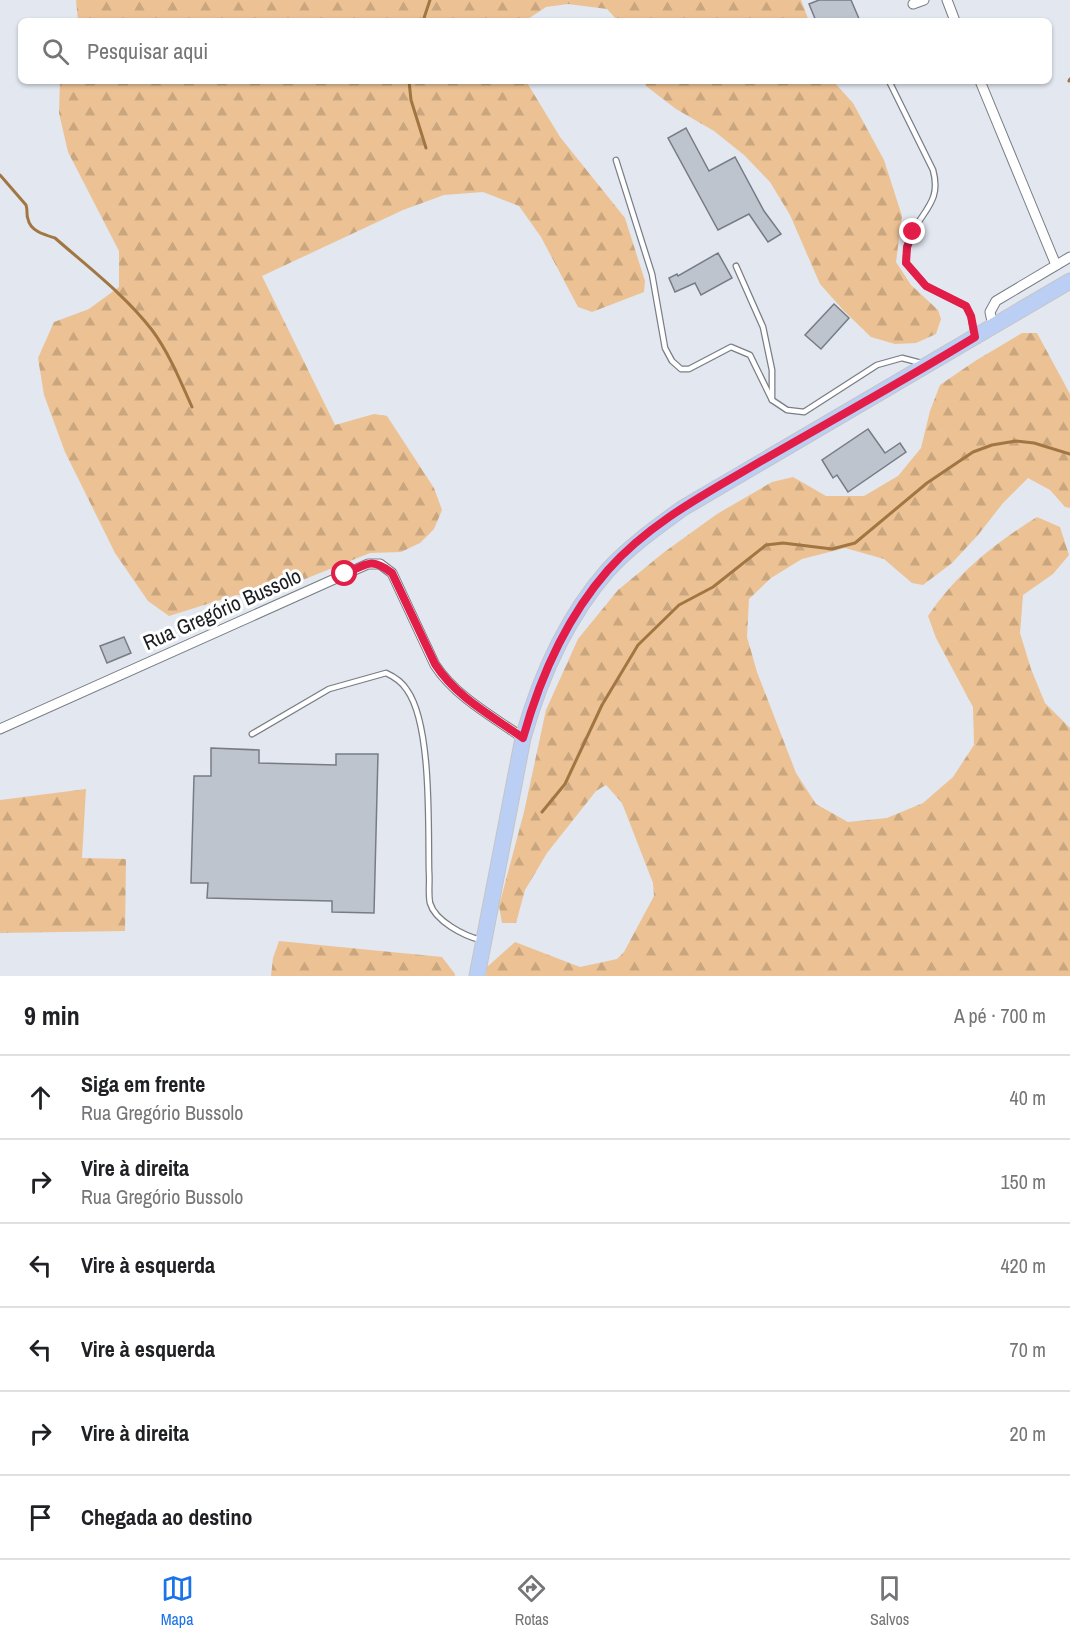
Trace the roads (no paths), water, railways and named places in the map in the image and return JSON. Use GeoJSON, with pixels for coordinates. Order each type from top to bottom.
{"type":"FeatureCollection","features":[{"type":"Feature","properties":{"kind":"main road"},"geometry":{"type":"LineString","coordinates":[[477,976],[523,738],[532,707],[562,637],[584,601],[609,569],[646,535],[683,508],[1070,281]]}},
{"type":"Feature","properties":{"kind":"street"},"geometry":{"type":"LineString","coordinates":[[914,4],[924,0]]}},
{"type":"Feature","properties":{"kind":"street"},"geometry":{"type":"LineString","coordinates":[[947,0],[954,18]]}},
{"type":"Feature","properties":{"kind":"street"},"geometry":{"type":"LineString","coordinates":[[981,84],[1056,265]]}},
{"type":"Feature","properties":{"kind":"street"},"geometry":{"type":"LineString","coordinates":[[993,326],[990,312],[996,301],[1070,257]]}},
{"type":"Feature","properties":{"kind":"street","name":"Rua Gregório Bussolo"},"geometry":{"type":"LineString","coordinates":[[0,729],[368,564],[380,564],[392,573],[435,664],[444,678],[466,698],[523,738]]}},
{"type":"Feature","properties":{"kind":"lane"},"geometry":{"type":"LineString","coordinates":[[890,84],[933,170],[937,184],[931,204],[913,232],[907,247],[906,263],[926,286],[966,306],[971,316],[975,337]]}},
{"type":"Feature","properties":{"kind":"lane"},"geometry":{"type":"LineString","coordinates":[[616,160],[652,274],[665,348],[672,361],[681,369],[689,369],[731,347],[740,350],[750,355],[772,400],[787,410],[804,412],[877,365],[902,358],[928,365]]}},
{"type":"Feature","properties":{"kind":"lane"},"geometry":{"type":"LineString","coordinates":[[736,266],[763,327],[772,370],[772,400]]}},
{"type":"Feature","properties":{"kind":"lane"},"geometry":{"type":"LineString","coordinates":[[252,734],[329,689],[342,684],[386,673],[398,680],[411,695],[425,752],[430,904],[450,926],[466,935],[484,940]]}},
{"type":"Feature","properties":{"kind":"waterway"},"geometry":{"type":"LineString","coordinates":[[424,18],[430,0]]}},
{"type":"Feature","properties":{"kind":"waterway"},"geometry":{"type":"LineString","coordinates":[[409,84],[411,100],[426,148]]}},
{"type":"Feature","properties":{"kind":"waterway"},"geometry":{"type":"LineString","coordinates":[[0,175],[26,205],[27,217],[32,227],[38,232],[55,238],[106,282],[152,330],[174,367],[192,407]]}},
{"type":"Feature","properties":{"kind":"waterway"},"geometry":{"type":"LineString","coordinates":[[542,812],[565,784],[602,705],[638,645],[679,605],[713,587],[766,545],[783,543],[832,549],[855,543],[927,483],[973,452],[992,445],[1016,441],[1034,443],[1070,454]]}}]}
